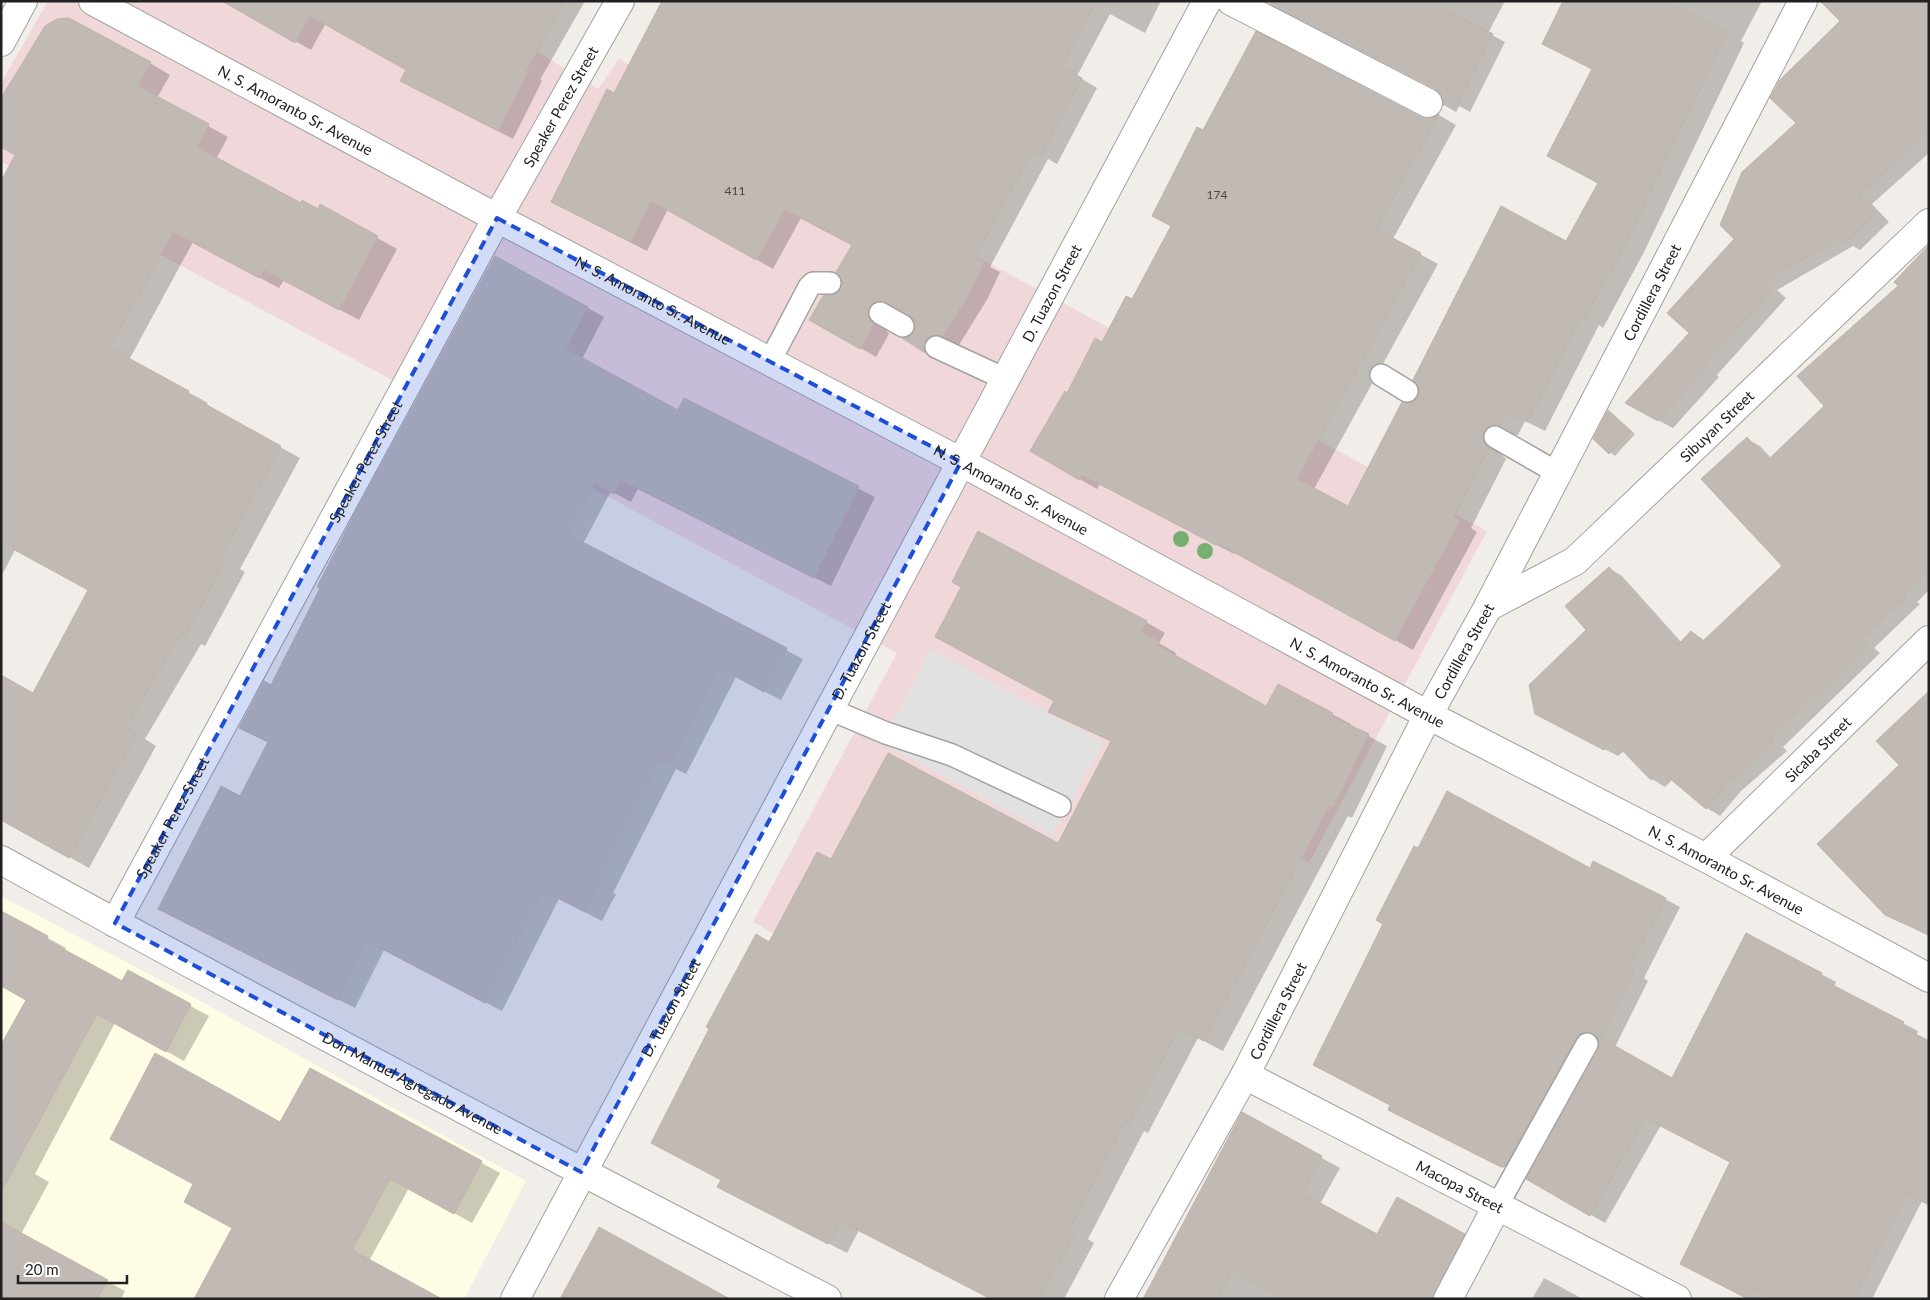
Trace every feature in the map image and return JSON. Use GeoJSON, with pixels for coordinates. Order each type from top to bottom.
{"type":"FeatureCollection","features":[{"type":"Feature","properties":{"kind":"street"},"geometry":{"type":"LineString","coordinates":[[1,42],[23,1]]}},
{"type":"Feature","properties":{"kind":"street","name":"N. S. Amoranto Sr. Avenue"},"geometry":{"type":"LineString","coordinates":[[93,1],[497,218],[961,462],[1428,715],[1706,858],[1929,978]]}},
{"type":"Feature","properties":{"kind":"street","name":"Speaker Perez Street"},"geometry":{"type":"LineString","coordinates":[[115,923],[497,218],[620,1]]}},
{"type":"Feature","properties":{"kind":"street","name":"D. Tuazon Street"},"geometry":{"type":"LineString","coordinates":[[514,1299],[1207,1]]}},
{"type":"Feature","properties":{"kind":"street"},"geometry":{"type":"LineString","coordinates":[[1232,1],[1428,103]]}},
{"type":"Feature","properties":{"kind":"street","name":"Cordillera Street"},"geometry":{"type":"LineString","coordinates":[[1119,1299],[1245,1075],[1428,715],[1488,607],[1803,1]]}},
{"type":"Feature","properties":{"kind":"street","name":"Sibuyan Street"},"geometry":{"type":"LineString","coordinates":[[1488,607],[1575,561],[1929,223]]}},
{"type":"Feature","properties":{"kind":"street","name":"Sicaba Street"},"geometry":{"type":"LineString","coordinates":[[1706,858],[1929,640]]}},
{"type":"Feature","properties":{"kind":"street","name":"Don Manuel Agregado Avenue"},"geometry":{"type":"LineString","coordinates":[[1,860],[115,923],[582,1172],[827,1299]]}},
{"type":"Feature","properties":{"kind":"street","name":"Macopa Street"},"geometry":{"type":"LineString","coordinates":[[1245,1075],[1677,1299]]}},
{"type":"Feature","properties":{"kind":"street"},"geometry":{"type":"LineString","coordinates":[[1448,1299],[1496,1206]]}},
{"type":"Feature","properties":{"kind":"lane"},"geometry":{"type":"LineString","coordinates":[[770,361],[809,287],[813,283],[830,283]]}},
{"type":"Feature","properties":{"kind":"lane"},"geometry":{"type":"LineString","coordinates":[[880,313],[902,326]]}},
{"type":"Feature","properties":{"kind":"lane"},"geometry":{"type":"LineString","coordinates":[[936,347],[1005,379]]}},
{"type":"Feature","properties":{"kind":"lane"},"geometry":{"type":"LineString","coordinates":[[1381,374],[1407,391]]}},
{"type":"Feature","properties":{"kind":"lane"},"geometry":{"type":"LineString","coordinates":[[1495,437],[1558,473]]}},
{"type":"Feature","properties":{"kind":"lane"},"geometry":{"type":"LineString","coordinates":[[830,708],[886,733],[952,755],[1060,806]]}},
{"type":"Feature","properties":{"kind":"lane"},"geometry":{"type":"LineString","coordinates":[[1496,1206],[1587,1044]]}},
{"type":"Feature","properties":{"kind":"highlighted area"},"geometry":{"type":"Polygon","coordinates":[[[497,218],[961,462],[581,1172],[115,923],[497,218]]]}},
{"type":"Feature","properties":{"kind":"shaded area"},"geometry":{"type":"Polygon","coordinates":[[[48,1],[456,1],[598,89],[619,59],[823,174],[1487,531],[1309,863],[1105,753],[956,1032],[753,922],[897,653],[163,256],[1,161],[1,83],[48,1]]]}},
{"type":"Feature","properties":{"kind":"shaded area"},"geometry":{"type":"Polygon","coordinates":[[[931,650],[1103,742],[1053,835],[882,743],[931,650]]]}},
{"type":"Feature","properties":{"kind":"shaded area"},"geometry":{"type":"Polygon","coordinates":[[[1,896],[204,1003],[526,1181],[464,1299],[1,1299],[1,896]]]}},
{"type":"Feature","properties":{"kind":"building"},"geometry":{"type":"Polygon","coordinates":[[[222,1],[565,1],[526,71],[528,72],[498,131],[400,81],[406,70],[310,16],[295,43],[222,1]]]}},
{"type":"Feature","properties":{"kind":"building"},"geometry":{"type":"Polygon","coordinates":[[[662,1],[1096,1],[1061,67],[1082,78],[1041,155],[1032,151],[975,257],[984,262],[972,289],[943,336],[934,335],[925,341],[925,353],[902,338],[909,337],[914,333],[913,319],[886,302],[874,302],[869,307],[869,319],[874,324],[860,349],[809,320],[823,296],[836,294],[841,289],[841,277],[836,272],[852,245],[785,210],[756,260],[651,201],[631,242],[551,202],[607,89],[614,93],[662,1]]]}},
{"type":"Feature","properties":{"kind":"building"},"geometry":{"type":"Polygon","coordinates":[[[1272,1],[1430,1],[1493,34],[1457,106],[1446,100],[1443,106],[1441,95],[1435,89],[1270,4],[1272,1]]]}},
{"type":"Feature","properties":{"kind":"building"},"geometry":{"type":"Polygon","coordinates":[[[1563,1],[1664,1],[1727,32],[1625,244],[1585,319],[1581,316],[1527,422],[1507,412],[1500,426],[1489,426],[1484,431],[1484,443],[1489,448],[1454,517],[1460,521],[1395,641],[1217,543],[1216,545],[1082,475],[1079,480],[1030,451],[1065,391],[1067,393],[1095,338],[1102,342],[1126,296],[1132,299],[1171,226],[1152,216],[1197,127],[1203,130],[1256,31],[1421,117],[1429,119],[1439,114],[1376,229],[1421,253],[1297,479],[1348,506],[1402,402],[1412,402],[1418,397],[1418,386],[1413,380],[1501,206],[1566,241],[1598,183],[1547,156],[1592,69],[1542,44],[1563,1]]]}},
{"type":"Feature","properties":{"kind":"building"},"geometry":{"type":"Polygon","coordinates":[[[1820,1],[1929,1],[1929,132],[1859,195],[1876,213],[1845,243],[1840,238],[1764,281],[1773,289],[1703,366],[1706,368],[1658,421],[1625,403],[1689,333],[1667,313],[1734,239],[1720,225],[1742,172],[1796,123],[1770,98],[1780,80],[1840,21],[1820,1]]]}},
{"type":"Feature","properties":{"kind":"building"},"geometry":{"type":"Polygon","coordinates":[[[69,18],[151,62],[138,86],[209,124],[197,147],[301,203],[302,200],[318,209],[320,204],[378,236],[339,310],[264,270],[259,278],[173,232],[110,348],[189,391],[187,394],[281,446],[221,557],[226,560],[185,636],[181,633],[126,727],[137,733],[69,858],[1,820],[1,675],[33,693],[88,590],[13,549],[14,547],[1,540],[1,181],[15,155],[1,147],[1,98],[45,26],[57,19],[69,18]]]}},
{"type":"Feature","properties":{"kind":"building"},"geometry":{"type":"Polygon","coordinates":[[[1929,245],[1929,569],[1904,593],[1907,596],[1862,639],[1867,645],[1770,739],[1774,743],[1727,783],[1706,809],[1661,771],[1651,780],[1613,741],[1604,750],[1535,714],[1529,685],[1586,630],[1565,606],[1609,567],[1678,645],[1691,631],[1703,641],[1782,566],[1701,479],[1747,437],[1768,460],[1824,406],[1797,376],[1898,286],[1894,282],[1929,245]]]}},
{"type":"Feature","properties":{"kind":"building"},"geometry":{"type":"Polygon","coordinates":[[[495,256],[588,307],[566,349],[678,410],[684,398],[859,486],[814,578],[621,480],[614,494],[594,483],[567,534],[787,648],[764,692],[720,668],[670,766],[659,760],[597,882],[600,884],[585,912],[542,890],[485,1003],[367,941],[338,1000],[158,909],[221,786],[240,796],[268,742],[239,728],[264,681],[271,685],[320,588],[317,587],[357,509],[495,256]]]}},
{"type":"Feature","properties":{"kind":"building"},"geometry":{"type":"Polygon","coordinates":[[[1608,410],[1631,431],[1609,454],[1593,439],[1608,410]]]}},
{"type":"Feature","properties":{"kind":"building"},"geometry":{"type":"Polygon","coordinates":[[[978,531],[1147,621],[1141,632],[1159,641],[1157,645],[1266,706],[1278,684],[1333,713],[1331,716],[1369,734],[1333,808],[1329,806],[1204,1041],[1179,1028],[1129,1124],[1125,1122],[1070,1228],[1076,1231],[1039,1299],[991,1299],[840,1221],[828,1244],[717,1187],[721,1180],[651,1143],[709,1029],[706,1027],[756,934],[769,942],[817,852],[831,859],[888,753],[1058,843],[1111,741],[1048,712],[1054,701],[935,637],[961,587],[952,582],[978,531]]]}},
{"type":"Feature","properties":{"kind":"building"},"geometry":{"type":"Polygon","coordinates":[[[1929,691],[1929,935],[1885,915],[1817,844],[1899,765],[1876,741],[1929,691]]]}},
{"type":"Feature","properties":{"kind":"building"},"geometry":{"type":"Polygon","coordinates":[[[1447,791],[1590,868],[1593,861],[1666,898],[1629,968],[1634,971],[1601,1038],[1672,1078],[1746,933],[1822,973],[1819,978],[1904,1022],[1902,1027],[1929,1041],[1929,1205],[1907,1194],[1853,1299],[1770,1299],[1751,1289],[1746,1298],[1680,1264],[1730,1162],[1645,1118],[1590,1216],[1526,1179],[1598,1050],[1598,1038],[1593,1033],[1581,1033],[1576,1038],[1504,1167],[1388,1110],[1390,1105],[1313,1065],[1383,924],[1376,920],[1414,846],[1418,848],[1447,791]]]}},
{"type":"Feature","properties":{"kind":"building"},"geometry":{"type":"Polygon","coordinates":[[[1,911],[48,936],[47,940],[122,981],[128,970],[191,1004],[166,1052],[97,1014],[1,1192],[1,1045],[26,1000],[1,986],[1,911]]]}},
{"type":"Feature","properties":{"kind":"building"},"geometry":{"type":"Polygon","coordinates":[[[155,1053],[280,1122],[310,1068],[482,1161],[454,1214],[390,1179],[352,1250],[442,1299],[194,1299],[232,1228],[184,1202],[193,1184],[110,1139],[155,1053]]]}},
{"type":"Feature","properties":{"kind":"building"},"geometry":{"type":"Polygon","coordinates":[[[1242,1112],[1322,1156],[1302,1193],[1377,1234],[1397,1197],[1465,1234],[1433,1299],[1284,1299],[1232,1270],[1217,1299],[1143,1299],[1242,1112]]]}},
{"type":"Feature","properties":{"kind":"building"},"geometry":{"type":"Polygon","coordinates":[[[1,1222],[108,1280],[97,1299],[1,1299],[1,1222]]]}},
{"type":"Feature","properties":{"kind":"building"},"geometry":{"type":"Polygon","coordinates":[[[599,1227],[730,1299],[560,1299],[599,1227]]]}}]}
